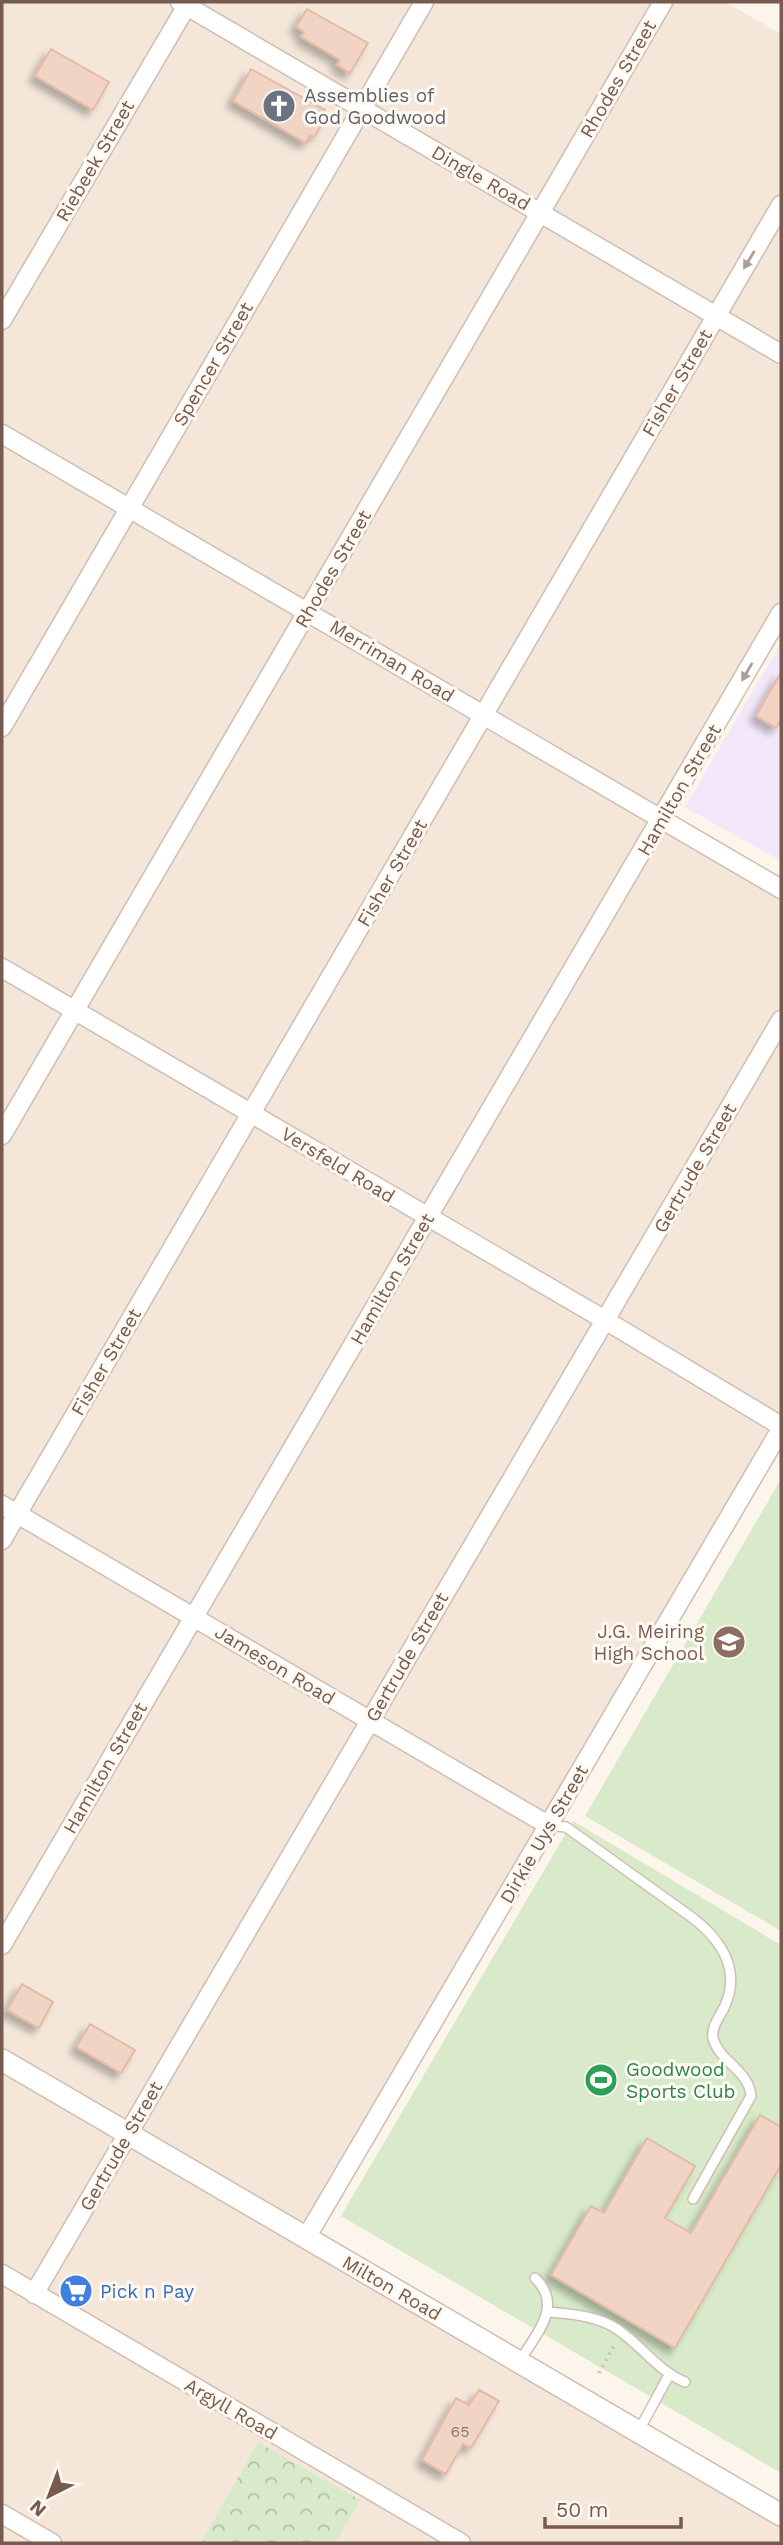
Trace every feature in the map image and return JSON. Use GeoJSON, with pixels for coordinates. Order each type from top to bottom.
{"type":"FeatureCollection","features":[{"type":"Feature","properties":{"kind":"street","name":"Spencer Street"},"geometry":{"type":"LineString","coordinates":[[2,727],[424,2]]}},
{"type":"Feature","properties":{"kind":"street","name":"Rhodes Street"},"geometry":{"type":"LineString","coordinates":[[2,1135],[663,2]]}},
{"type":"Feature","properties":{"kind":"street","name":"Dingle Road"},"geometry":{"type":"LineString","coordinates":[[185,3],[781,354]]}},
{"type":"Feature","properties":{"kind":"street","name":"Riebeek Street"},"geometry":{"type":"LineString","coordinates":[[2,320],[185,3]]}},
{"type":"Feature","properties":{"kind":"street","name":"Fisher Street"},"geometry":{"type":"LineString","coordinates":[[2,1540],[9,1510],[251,1113],[781,205]]}},
{"type":"Feature","properties":{"kind":"street","name":"Merriman Road"},"geometry":{"type":"LineString","coordinates":[[2,434],[781,889]]}},
{"type":"Feature","properties":{"kind":"street","name":"Hamilton Street"},"geometry":{"type":"LineString","coordinates":[[2,1945],[781,613]]}},
{"type":"Feature","properties":{"kind":"street","name":"Versfeld Road"},"geometry":{"type":"LineString","coordinates":[[2,968],[605,1320],[781,1428]]}},
{"type":"Feature","properties":{"kind":"street","name":"Gertrude Street"},"geometry":{"type":"LineString","coordinates":[[34,2294],[781,1020]]}},
{"type":"Feature","properties":{"kind":"street","name":"Dirkie Uys Street"},"geometry":{"type":"LineString","coordinates":[[306,2238],[781,1428]]}},
{"type":"Feature","properties":{"kind":"street","name":"Jameson Road"},"geometry":{"type":"LineString","coordinates":[[9,1510],[548,1825]]}},
{"type":"Feature","properties":{"kind":"street","name":"Milton Road"},"geometry":{"type":"LineString","coordinates":[[2,2060],[781,2515]]}},
{"type":"Feature","properties":{"kind":"street","name":"Argyll Road"},"geometry":{"type":"LineString","coordinates":[[2,2274],[461,2543]]}},
{"type":"Feature","properties":{"kind":"street"},"geometry":{"type":"LineString","coordinates":[[2,2514],[52,2543]]}},
{"type":"Feature","properties":{"kind":"lane"},"geometry":{"type":"LineString","coordinates":[[548,1825],[566,1827],[698,1921],[719,1942],[727,1958],[732,1992],[712,2032],[719,2052],[744,2077],[750,2086],[751,2096],[693,2199]]}},
{"type":"Feature","properties":{"kind":"lane"},"geometry":{"type":"LineString","coordinates":[[519,2362],[550,2312],[549,2298],[535,2278]]}},
{"type":"Feature","properties":{"kind":"lane"},"geometry":{"type":"LineString","coordinates":[[550,2312],[593,2318],[621,2333],[670,2375],[685,2382]]}},
{"type":"Feature","properties":{"kind":"lane"},"geometry":{"type":"LineString","coordinates":[[638,2432],[670,2375]]}},
{"type":"Feature","properties":{"kind":"path"},"geometry":{"type":"LineString","coordinates":[[599,2373],[621,2333]]}},
{"type":"Feature","properties":{"kind":"shaded area"},"geometry":{"type":"Polygon","coordinates":[[[2,2],[726,2],[781,34],[781,621],[664,824],[781,894],[781,1433],[309,2237],[781,2511],[781,2543],[2,2543],[2,2]]]}},
{"type":"Feature","properties":{"kind":"shaded area"},"geometry":{"type":"Polygon","coordinates":[[[781,643],[781,861],[685,807],[781,643]]]}},
{"type":"Feature","properties":{"kind":"green space","name":"J.G. Meiring High School"},"geometry":{"type":"Polygon","coordinates":[[[781,1479],[781,1931],[585,1816],[781,1479]]]}},
{"type":"Feature","properties":{"kind":"green space","name":"Goodwood Sports Club"},"geometry":{"type":"Polygon","coordinates":[[[573,1821],[781,1945],[781,2473],[341,2216],[573,1821]]]}},
{"type":"Feature","properties":{"kind":"green space"},"geometry":{"type":"Polygon","coordinates":[[[258,2442],[360,2500],[335,2543],[201,2543],[258,2442]]]}},
{"type":"Feature","properties":{"kind":"building"},"geometry":{"type":"Polygon","coordinates":[[[307,9],[368,43],[350,73],[337,65],[340,60],[301,37],[304,32],[296,27],[307,9]]]}},
{"type":"Feature","properties":{"kind":"building"},"geometry":{"type":"Polygon","coordinates":[[[51,49],[109,82],[93,110],[35,76],[51,49]]]}},
{"type":"Feature","properties":{"kind":"building","name":"Assemblies of God Goodwood"},"geometry":{"type":"Polygon","coordinates":[[[251,69],[325,110],[320,119],[324,121],[314,137],[310,135],[306,143],[233,101],[251,69]]]}},
{"type":"Feature","properties":{"kind":"building"},"geometry":{"type":"Polygon","coordinates":[[[781,672],[781,720],[776,728],[756,716],[781,672]]]}},
{"type":"Feature","properties":{"kind":"building"},"geometry":{"type":"Polygon","coordinates":[[[22,1984],[53,2002],[39,2028],[7,2010],[22,1984]]]}},
{"type":"Feature","properties":{"kind":"building"},"geometry":{"type":"Polygon","coordinates":[[[90,2024],[135,2050],[121,2073],[76,2047],[90,2024]]]}},
{"type":"Feature","properties":{"kind":"building"},"geometry":{"type":"Polygon","coordinates":[[[760,2115],[781,2127],[781,2165],[675,2348],[551,2275],[591,2206],[604,2213],[647,2138],[695,2166],[665,2218],[691,2233],[760,2115]]]}},
{"type":"Feature","properties":{"kind":"building"},"geometry":{"type":"Polygon","coordinates":[[[479,2390],[499,2401],[471,2448],[463,2444],[446,2474],[422,2460],[456,2398],[469,2405],[479,2390]]]}},
{"type":"Feature","properties":{"kind":"place","name":"Assemblies of God Goodwood"},"geometry":{"type":"Point","coordinates":[279,106]}},
{"type":"Feature","properties":{"kind":"place","name":"J.G. Meiring High School"},"geometry":{"type":"Point","coordinates":[729,1642]}},
{"type":"Feature","properties":{"kind":"place","name":"Goodwood Sports Club"},"geometry":{"type":"Point","coordinates":[601,2080]}},
{"type":"Feature","properties":{"kind":"place","name":"Pick n Pay"},"geometry":{"type":"Point","coordinates":[76,2291]}}]}
